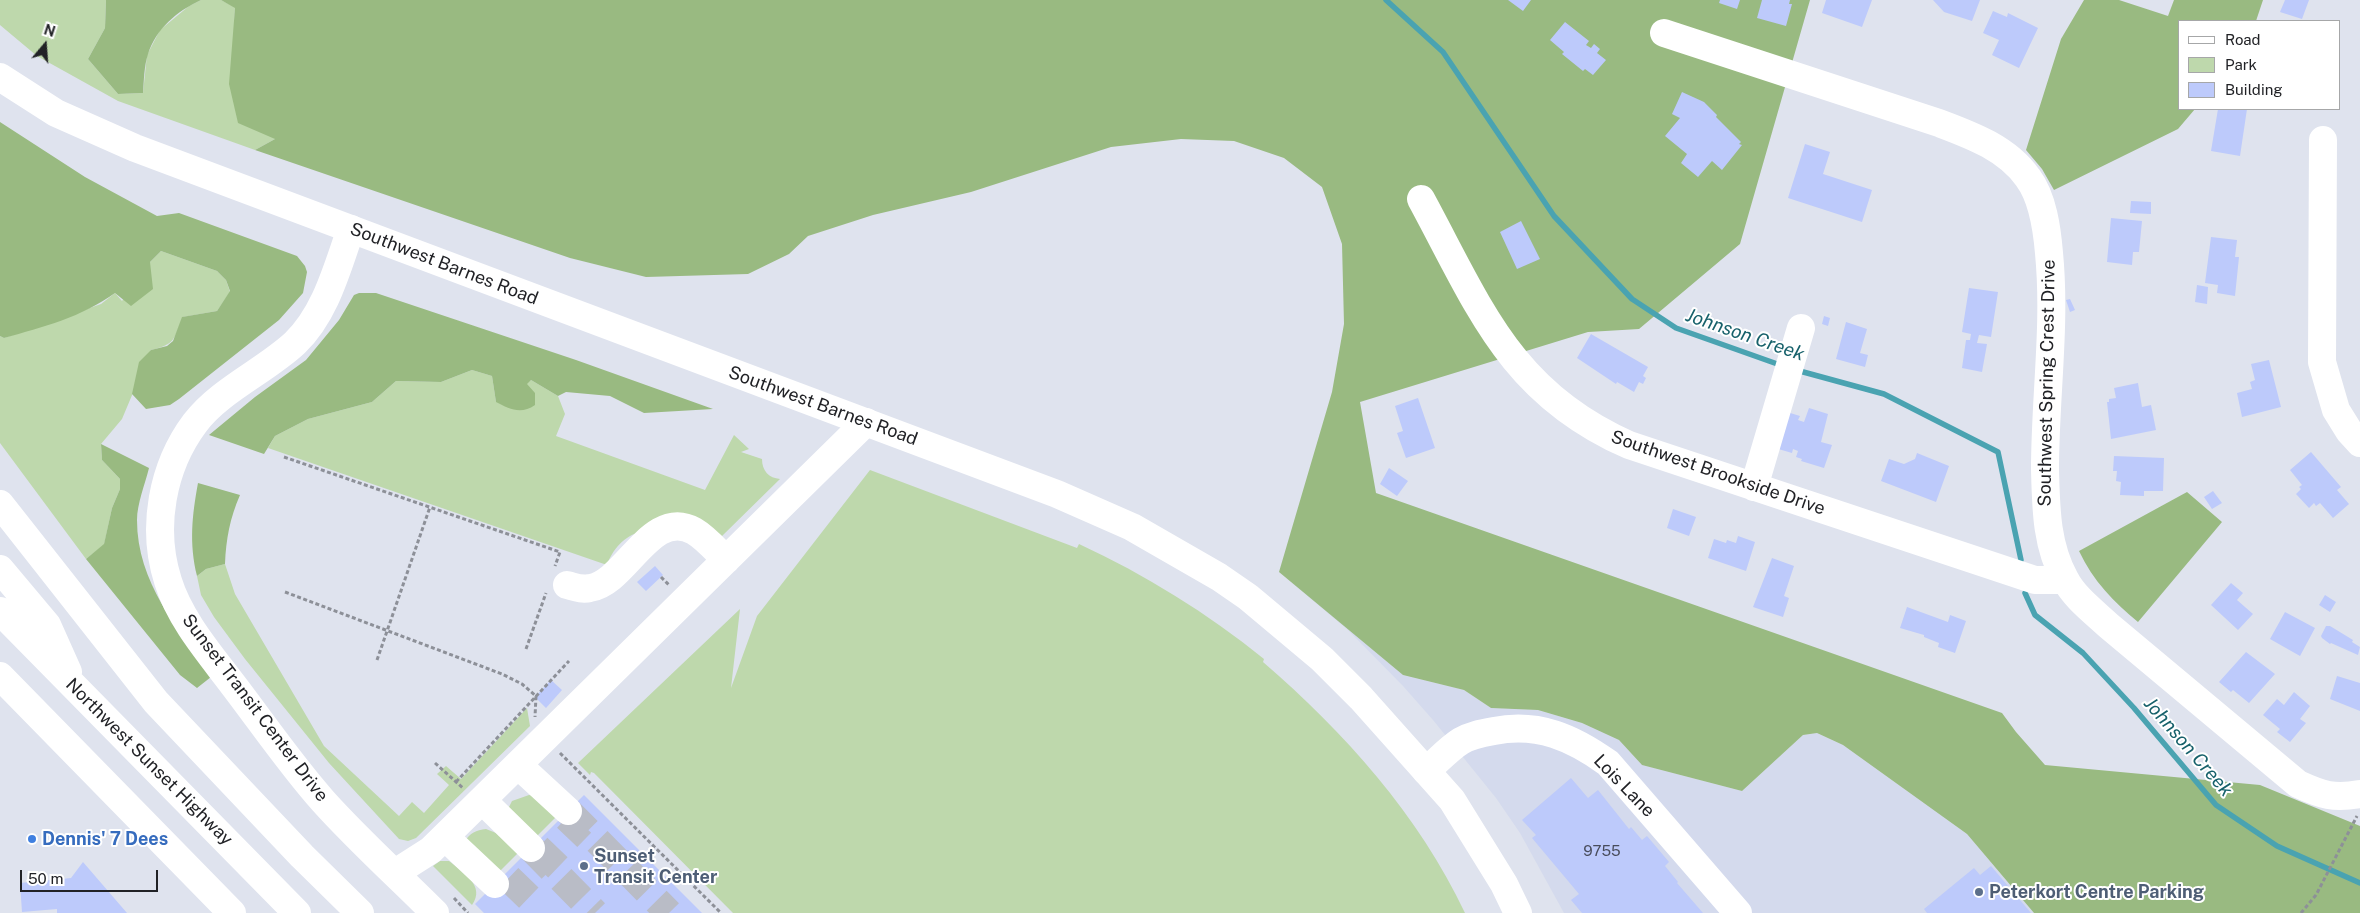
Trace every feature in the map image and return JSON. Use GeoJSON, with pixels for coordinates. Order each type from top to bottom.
{"type":"FeatureCollection","features":[{"type":"Feature","properties":{"kind":"main road","name":"Southwest Spring Crest Drive"},"geometry":{"type":"LineString","coordinates":[[1664,33],[1940,122],[1976,137],[1997,149],[2015,163],[2028,178],[2038,195],[2047,236],[2051,278],[2045,447],[2046,520],[2052,548],[2065,580],[2096,615],[2298,784],[2325,796],[2343,797],[2359,804]]}},
{"type":"Feature","properties":{"kind":"main road","name":"Southwest Barnes Road"},"geometry":{"type":"LineString","coordinates":[[0,77],[56,113],[93,130],[1057,494],[1132,527],[1219,577],[1248,597],[1322,658],[1361,698],[1452,800],[1504,884],[1518,913]]}},
{"type":"Feature","properties":{"kind":"main road"},"geometry":{"type":"LineString","coordinates":[[2323,140],[2322,362],[2336,410],[2349,431],[2360,443]]}},
{"type":"Feature","properties":{"kind":"main road","name":"Southwest Brookside Drive"},"geometry":{"type":"LineString","coordinates":[[1421,199],[1494,334],[1519,366],[1552,399],[1594,428],[1629,445],[2034,580],[2065,580]]}},
{"type":"Feature","properties":{"kind":"main road","name":"Sunset Transit Center Drive"},"geometry":{"type":"LineString","coordinates":[[351,229],[327,296],[307,329],[282,353],[206,410],[182,443],[166,485],[162,502],[160,536],[164,567],[173,595],[180,609],[217,662],[323,801],[434,913]]}},
{"type":"Feature","properties":{"kind":"main road"},"geometry":{"type":"LineString","coordinates":[[1754,487],[1801,328]]}},
{"type":"Feature","properties":{"kind":"main road"},"geometry":{"type":"LineString","coordinates":[[395,873],[431,850],[445,837],[866,422]]}},
{"type":"Feature","properties":{"kind":"main road"},"geometry":{"type":"LineString","coordinates":[[0,504],[156,702],[302,856],[360,913]]}},
{"type":"Feature","properties":{"kind":"main road"},"geometry":{"type":"LineString","coordinates":[[556,581],[581,589],[592,588],[612,575],[661,531],[672,527],[684,527],[695,532],[726,560]]}},
{"type":"Feature","properties":{"kind":"main road"},"geometry":{"type":"LineString","coordinates":[[0,569],[47,625],[75,687]]}},
{"type":"Feature","properties":{"kind":"main road","name":"Northwest Sunset Highway"},"geometry":{"type":"LineString","coordinates":[[0,611],[297,913]]}},
{"type":"Feature","properties":{"kind":"main road"},"geometry":{"type":"LineString","coordinates":[[0,676],[232,913]]}},
{"type":"Feature","properties":{"kind":"main road","name":"Lois Lane"},"geometry":{"type":"LineString","coordinates":[[1426,771],[1460,741],[1500,730],[1530,728],[1548,731],[1581,744],[1608,763],[1738,913]]}},
{"type":"Feature","properties":{"kind":"main road"},"geometry":{"type":"LineString","coordinates":[[518,765],[568,811]]}},
{"type":"Feature","properties":{"kind":"main road"},"geometry":{"type":"LineString","coordinates":[[480,802],[531,848]]}},
{"type":"Feature","properties":{"kind":"main road"},"geometry":{"type":"LineString","coordinates":[[445,837],[495,884]]}},
{"type":"Feature","properties":{"kind":"path"},"geometry":{"type":"LineString","coordinates":[[284,457],[560,552],[556,581],[526,649]]}},
{"type":"Feature","properties":{"kind":"path"},"geometry":{"type":"LineString","coordinates":[[376,660],[388,631],[430,507]]}},
{"type":"Feature","properties":{"kind":"path"},"geometry":{"type":"LineString","coordinates":[[284,592],[502,674],[522,684],[536,696]]}},
{"type":"Feature","properties":{"kind":"path"},"geometry":{"type":"LineString","coordinates":[[456,782],[568,661]]}},
{"type":"Feature","properties":{"kind":"path"},"geometry":{"type":"LineString","coordinates":[[536,696],[535,727],[721,913]]}},
{"type":"Feature","properties":{"kind":"path"},"geometry":{"type":"LineString","coordinates":[[435,763],[480,802]]}},
{"type":"Feature","properties":{"kind":"path"},"geometry":{"type":"LineString","coordinates":[[2301,913],[2316,895],[2324,880],[2359,804]]}},
{"type":"Feature","properties":{"kind":"shaded area"},"geometry":{"type":"Polygon","coordinates":[[[1279,572],[1403,675],[1464,690],[1491,708],[1538,710],[1582,723],[1619,740],[1642,765],[1742,791],[1803,735],[1817,733],[1843,745],[1967,834],[2034,913],[1564,913],[1520,833],[1496,798],[1433,720],[1403,686],[1348,630],[1279,572]]]}},
{"type":"Feature","properties":{"kind":"green space"},"geometry":{"type":"Polygon","coordinates":[[[0,0],[106,0],[105,28],[88,59],[118,94],[143,93],[147,55],[160,30],[189,6],[201,0],[221,0],[235,7],[234,32],[275,139],[255,150],[118,101],[37,56],[0,25],[0,0]]]}},
{"type":"Feature","properties":{"kind":"green space"},"geometry":{"type":"Polygon","coordinates":[[[106,0],[201,0],[176,15],[156,37],[147,59],[143,93],[118,94],[88,59],[105,28],[106,0]]]}},
{"type":"Feature","properties":{"kind":"green space"},"geometry":{"type":"Polygon","coordinates":[[[221,0],[1810,0],[1740,244],[1639,329],[1588,332],[1360,402],[1376,493],[2002,713],[2045,765],[2260,785],[2360,826],[2360,913],[2034,913],[1967,834],[1843,745],[1817,733],[1803,735],[1742,791],[1642,765],[1619,740],[1582,723],[1538,710],[1491,708],[1464,690],[1403,675],[1279,572],[1332,392],[1344,324],[1342,244],[1322,187],[1284,158],[1234,141],[1181,139],[1111,147],[971,192],[873,215],[808,236],[789,254],[748,274],[646,277],[570,258],[255,150],[275,139],[238,123],[229,84],[235,8],[221,0]]]}},
{"type":"Feature","properties":{"kind":"green space"},"geometry":{"type":"Polygon","coordinates":[[[2084,0],[2119,0],[2168,16],[2174,0],[2263,0],[2256,20],[2178,20],[2178,110],[2194,110],[2178,129],[2054,190],[2042,169],[2026,150],[2061,39],[2084,0]]]}},
{"type":"Feature","properties":{"kind":"green space"},"geometry":{"type":"Polygon","coordinates":[[[0,122],[85,177],[157,216],[179,213],[297,256],[307,272],[303,293],[279,320],[179,399],[170,405],[146,409],[132,394],[139,362],[151,350],[167,346],[173,341],[182,317],[217,311],[230,291],[226,280],[217,271],[161,251],[150,262],[153,289],[131,306],[115,293],[76,315],[33,330],[4,338],[0,336],[0,122]]]}},
{"type":"Feature","properties":{"kind":"green space"},"geometry":{"type":"Polygon","coordinates":[[[161,251],[217,271],[226,280],[230,292],[217,311],[183,317],[173,340],[165,346],[151,350],[122,419],[101,444],[102,460],[120,479],[120,489],[112,508],[104,545],[86,559],[0,443],[0,336],[4,338],[101,304],[115,293],[122,301],[150,262],[161,251]]]}},
{"type":"Feature","properties":{"kind":"green space"},"geometry":{"type":"Polygon","coordinates":[[[359,293],[376,293],[576,360],[713,409],[644,413],[610,396],[566,392],[558,396],[531,380],[527,384],[535,393],[535,405],[525,410],[515,410],[496,402],[492,376],[472,370],[441,382],[396,381],[372,402],[308,419],[275,436],[264,454],[209,435],[255,397],[306,360],[339,320],[354,295],[359,293]]]}},
{"type":"Feature","properties":{"kind":"green space"},"geometry":{"type":"Polygon","coordinates":[[[472,370],[492,376],[496,402],[531,380],[558,396],[565,414],[556,436],[705,490],[734,435],[749,449],[741,452],[762,459],[763,467],[767,473],[780,479],[722,536],[641,532],[630,536],[620,544],[612,554],[607,565],[268,448],[275,436],[308,419],[372,402],[396,381],[441,382],[472,370]]]}},
{"type":"Feature","properties":{"kind":"green space"},"geometry":{"type":"Polygon","coordinates":[[[101,444],[149,468],[137,514],[139,543],[144,564],[162,604],[211,677],[197,688],[180,675],[86,559],[104,544],[112,508],[120,489],[120,479],[102,460],[101,444]]]}},
{"type":"Feature","properties":{"kind":"green space"},"geometry":{"type":"Polygon","coordinates":[[[870,470],[1077,548],[1079,544],[1152,582],[1242,642],[1264,659],[1263,662],[1322,717],[1377,777],[1425,842],[1465,913],[733,913],[594,773],[591,772],[590,775],[578,763],[740,609],[731,688],[757,616],[870,470]]]}},
{"type":"Feature","properties":{"kind":"green space"},"geometry":{"type":"Polygon","coordinates":[[[198,483],[240,495],[229,529],[225,564],[206,569],[197,576],[194,564],[192,530],[198,483]]]}},
{"type":"Feature","properties":{"kind":"green space"},"geometry":{"type":"Polygon","coordinates":[[[2187,492],[2222,522],[2138,622],[2097,581],[2079,551],[2187,492]]]}},
{"type":"Feature","properties":{"kind":"green space"},"geometry":{"type":"Polygon","coordinates":[[[225,564],[235,594],[324,746],[399,816],[412,802],[424,813],[449,785],[437,774],[446,766],[461,779],[527,708],[530,726],[416,838],[408,841],[399,839],[329,763],[245,659],[214,617],[201,595],[197,576],[206,569],[225,564]]]}},
{"type":"Feature","properties":{"kind":"green space"},"geometry":{"type":"Polygon","coordinates":[[[529,795],[537,796],[558,815],[535,838],[508,809],[512,801],[529,795]]]}},
{"type":"Feature","properties":{"kind":"green space"},"geometry":{"type":"Polygon","coordinates":[[[486,829],[496,833],[518,853],[495,876],[465,841],[474,832],[486,829]]]}},
{"type":"Feature","properties":{"kind":"green space"},"geometry":{"type":"Polygon","coordinates":[[[440,861],[449,861],[471,880],[476,892],[476,898],[472,905],[433,866],[440,861]]]}},
{"type":"Feature","properties":{"kind":"building"},"geometry":{"type":"Polygon","coordinates":[[[1508,0],[1531,0],[1523,11],[1508,0]]]}},
{"type":"Feature","properties":{"kind":"building"},"geometry":{"type":"Polygon","coordinates":[[[1720,0],[1740,0],[1737,9],[1719,3],[1720,0]]]}},
{"type":"Feature","properties":{"kind":"building"},"geometry":{"type":"Polygon","coordinates":[[[1762,0],[1790,0],[1789,4],[1792,4],[1786,26],[1757,18],[1762,0]]]}},
{"type":"Feature","properties":{"kind":"building"},"geometry":{"type":"Polygon","coordinates":[[[1826,0],[1872,0],[1862,27],[1822,13],[1826,0]]]}},
{"type":"Feature","properties":{"kind":"building"},"geometry":{"type":"Polygon","coordinates":[[[1933,0],[1980,0],[1972,21],[1944,12],[1933,0]]]}},
{"type":"Feature","properties":{"kind":"building"},"geometry":{"type":"Polygon","coordinates":[[[2285,0],[2309,0],[2302,19],[2280,12],[2285,0]]]}},
{"type":"Feature","properties":{"kind":"building"},"geometry":{"type":"Polygon","coordinates":[[[1993,11],[2007,17],[2008,13],[2038,28],[2019,68],[1992,55],[1999,40],[1983,33],[1993,11]]]}},
{"type":"Feature","properties":{"kind":"building"},"geometry":{"type":"Polygon","coordinates":[[[1565,22],[1589,41],[1586,45],[1591,48],[1594,44],[1600,49],[1597,53],[1606,60],[1593,75],[1585,69],[1583,71],[1562,54],[1564,52],[1550,40],[1565,22]]]}},
{"type":"Feature","properties":{"kind":"building"},"geometry":{"type":"Polygon","coordinates":[[[1682,92],[1704,102],[1741,142],[1739,144],[1742,145],[1722,170],[1712,161],[1698,177],[1681,163],[1687,154],[1665,136],[1680,118],[1672,114],[1682,92]]]}},
{"type":"Feature","properties":{"kind":"building"},"geometry":{"type":"Polygon","coordinates":[[[2218,110],[2247,110],[2240,156],[2211,151],[2218,110]]]}},
{"type":"Feature","properties":{"kind":"building"},"geometry":{"type":"Polygon","coordinates":[[[1805,144],[1830,152],[1823,174],[1872,190],[1862,222],[1788,198],[1805,144]]]}},
{"type":"Feature","properties":{"kind":"building"},"geometry":{"type":"Polygon","coordinates":[[[2131,201],[2151,202],[2151,214],[2130,213],[2131,201]]]}},
{"type":"Feature","properties":{"kind":"building"},"geometry":{"type":"Polygon","coordinates":[[[2111,218],[2142,221],[2139,252],[2133,252],[2132,265],[2107,262],[2111,218]]]}},
{"type":"Feature","properties":{"kind":"building"},"geometry":{"type":"Polygon","coordinates":[[[1521,221],[1540,259],[1517,269],[1500,232],[1521,221]]]}},
{"type":"Feature","properties":{"kind":"building"},"geometry":{"type":"Polygon","coordinates":[[[2211,237],[2237,240],[2235,257],[2239,257],[2235,296],[2217,293],[2218,285],[2205,283],[2211,237]]]}},
{"type":"Feature","properties":{"kind":"building"},"geometry":{"type":"Polygon","coordinates":[[[2197,285],[2208,287],[2207,304],[2195,302],[2197,285]]]}},
{"type":"Feature","properties":{"kind":"building"},"geometry":{"type":"Polygon","coordinates":[[[1969,288],[1998,292],[1991,337],[1979,335],[1977,343],[1987,344],[1982,372],[1962,368],[1966,340],[1970,340],[1971,334],[1962,332],[1969,288]]]}},
{"type":"Feature","properties":{"kind":"building"},"geometry":{"type":"Polygon","coordinates":[[[2070,299],[2075,310],[2070,312],[2066,300],[2070,299]]]}},
{"type":"Feature","properties":{"kind":"building"},"geometry":{"type":"Polygon","coordinates":[[[1824,316],[1830,318],[1828,326],[1822,324],[1824,316]]]}},
{"type":"Feature","properties":{"kind":"building"},"geometry":{"type":"Polygon","coordinates":[[[1846,322],[1867,329],[1860,353],[1868,355],[1865,367],[1836,359],[1846,322]]]}},
{"type":"Feature","properties":{"kind":"building"},"geometry":{"type":"Polygon","coordinates":[[[1591,334],[1648,367],[1643,376],[1646,378],[1643,384],[1639,382],[1634,392],[1617,382],[1616,384],[1577,358],[1591,334]]]}},
{"type":"Feature","properties":{"kind":"building"},"geometry":{"type":"Polygon","coordinates":[[[2269,360],[2281,407],[2242,417],[2237,393],[2252,389],[2250,382],[2255,380],[2251,364],[2269,360]]]}},
{"type":"Feature","properties":{"kind":"building"},"geometry":{"type":"Polygon","coordinates":[[[2138,383],[2142,407],[2151,405],[2156,430],[2111,439],[2107,402],[2109,402],[2109,399],[2116,398],[2114,388],[2138,383]]]}},
{"type":"Feature","properties":{"kind":"building"},"geometry":{"type":"Polygon","coordinates":[[[1418,398],[1435,448],[1406,458],[1397,433],[1403,431],[1395,406],[1418,398]]]}},
{"type":"Feature","properties":{"kind":"building"},"geometry":{"type":"Polygon","coordinates":[[[1809,408],[1828,414],[1821,442],[1832,445],[1824,468],[1801,461],[1802,459],[1796,457],[1798,451],[1793,449],[1792,453],[1775,448],[1787,412],[1800,416],[1798,420],[1804,422],[1809,408]]]}},
{"type":"Feature","properties":{"kind":"building"},"geometry":{"type":"Polygon","coordinates":[[[2311,452],[2341,487],[2337,490],[2349,504],[2333,518],[2320,503],[2316,506],[2314,503],[2309,508],[2296,494],[2302,485],[2290,470],[2311,452]]]}},
{"type":"Feature","properties":{"kind":"building"},"geometry":{"type":"Polygon","coordinates":[[[1917,453],[1949,466],[1936,502],[1881,481],[1889,459],[1904,464],[1915,459],[1917,453]]]}},
{"type":"Feature","properties":{"kind":"building"},"geometry":{"type":"Polygon","coordinates":[[[2114,456],[2164,458],[2163,491],[2144,491],[2144,496],[2120,495],[2121,482],[2116,481],[2117,471],[2113,471],[2114,456]]]}},
{"type":"Feature","properties":{"kind":"building"},"geometry":{"type":"Polygon","coordinates":[[[1389,468],[1408,481],[1397,496],[1380,484],[1389,468]]]}},
{"type":"Feature","properties":{"kind":"building"},"geometry":{"type":"Polygon","coordinates":[[[2213,491],[2222,503],[2212,509],[2204,497],[2213,491]]]}},
{"type":"Feature","properties":{"kind":"building"},"geometry":{"type":"Polygon","coordinates":[[[1673,509],[1696,517],[1689,536],[1667,528],[1673,509]]]}},
{"type":"Feature","properties":{"kind":"building"},"geometry":{"type":"Polygon","coordinates":[[[1738,536],[1755,542],[1746,571],[1708,558],[1714,539],[1726,543],[1727,540],[1736,543],[1738,536]]]}},
{"type":"Feature","properties":{"kind":"building"},"geometry":{"type":"Polygon","coordinates":[[[1772,558],[1794,566],[1784,596],[1789,598],[1783,617],[1753,607],[1772,558]]]}},
{"type":"Feature","properties":{"kind":"building"},"geometry":{"type":"Polygon","coordinates":[[[655,566],[663,575],[646,591],[637,582],[655,566]]]}},
{"type":"Feature","properties":{"kind":"building"},"geometry":{"type":"Polygon","coordinates":[[[2231,583],[2243,593],[2237,600],[2253,614],[2238,630],[2211,605],[2231,583]]]}},
{"type":"Feature","properties":{"kind":"building"},"geometry":{"type":"Polygon","coordinates":[[[2325,595],[2336,602],[2330,612],[2319,605],[2325,595]]]}},
{"type":"Feature","properties":{"kind":"building"},"geometry":{"type":"Polygon","coordinates":[[[1907,607],[1948,622],[1950,615],[1966,621],[1955,653],[1938,647],[1939,643],[1924,637],[1924,635],[1900,628],[1907,607]]]}},
{"type":"Feature","properties":{"kind":"building"},"geometry":{"type":"Polygon","coordinates":[[[2285,612],[2315,628],[2300,656],[2270,639],[2285,612]]]}},
{"type":"Feature","properties":{"kind":"building"},"geometry":{"type":"Polygon","coordinates":[[[2326,626],[2330,626],[2353,640],[2352,642],[2360,647],[2358,655],[2330,644],[2322,638],[2321,636],[2326,626]]]}},
{"type":"Feature","properties":{"kind":"building"},"geometry":{"type":"Polygon","coordinates":[[[2246,652],[2275,674],[2249,703],[2219,682],[2246,652]]]}},
{"type":"Feature","properties":{"kind":"building"},"geometry":{"type":"Polygon","coordinates":[[[2337,676],[2360,683],[2360,711],[2330,699],[2337,676]]]}},
{"type":"Feature","properties":{"kind":"building"},"geometry":{"type":"Polygon","coordinates":[[[551,680],[562,690],[546,708],[535,697],[551,680]]]}},
{"type":"Feature","properties":{"kind":"building"},"geometry":{"type":"Polygon","coordinates":[[[2294,692],[2310,706],[2300,719],[2306,723],[2290,742],[2277,732],[2280,729],[2263,715],[2277,699],[2284,705],[2294,692]]]}},
{"type":"Feature","properties":{"kind":"building"},"geometry":{"type":"Polygon","coordinates":[[[1571,778],[1588,798],[1598,790],[1629,829],[1631,827],[1642,840],[1647,836],[1669,862],[1665,866],[1677,883],[1703,913],[1582,913],[1571,900],[1579,894],[1532,838],[1536,835],[1522,820],[1571,778]]]}},
{"type":"Feature","properties":{"kind":"building","name":"Sunset Transit Center"},"geometry":{"type":"Polygon","coordinates":[[[584,795],[702,913],[484,913],[475,904],[584,795]]]}},
{"type":"Feature","properties":{"kind":"building"},"geometry":{"type":"Polygon","coordinates":[[[83,862],[127,913],[57,913],[57,909],[22,912],[20,883],[71,878],[83,862]]]}},
{"type":"Feature","properties":{"kind":"building","name":"Peterkort Centre Parking"},"geometry":{"type":"Polygon","coordinates":[[[1991,866],[2031,913],[1927,913],[1924,909],[1974,868],[1980,875],[1991,866]]]}},
{"type":"Feature","properties":{"kind":"waterway","name":"Johnson Creek"},"geometry":{"type":"LineString","coordinates":[[1386,0],[1443,52],[1554,216],[1632,299],[1676,328],[1783,366]]}},
{"type":"Feature","properties":{"kind":"waterway","name":"Johnson Creek"},"geometry":{"type":"LineString","coordinates":[[1796,370],[1884,394],[1998,452],[2021,560]]}},
{"type":"Feature","properties":{"kind":"waterway","name":"Johnson Creek"},"geometry":{"type":"LineString","coordinates":[[2025,593],[2035,615],[2083,653],[2134,708],[2216,805],[2277,846],[2360,883]]}},
{"type":"Feature","properties":{"kind":"tunnel"},"geometry":{"type":"LineString","coordinates":[[568,811],[669,913]]}},
{"type":"Feature","properties":{"kind":"tunnel"},"geometry":{"type":"LineString","coordinates":[[509,898],[581,823]]}},
{"type":"Feature","properties":{"kind":"tunnel"},"geometry":{"type":"LineString","coordinates":[[532,849],[595,913]]}},
{"type":"Feature","properties":{"kind":"place","name":"Dennis' 7 Dees"},"geometry":{"type":"Point","coordinates":[32,839]}},
{"type":"Feature","properties":{"kind":"place","name":"Sunset Transit Center"},"geometry":{"type":"Point","coordinates":[584,866]}},
{"type":"Feature","properties":{"kind":"place","name":"Peterkort Centre Parking"},"geometry":{"type":"Point","coordinates":[1979,892]}}]}
